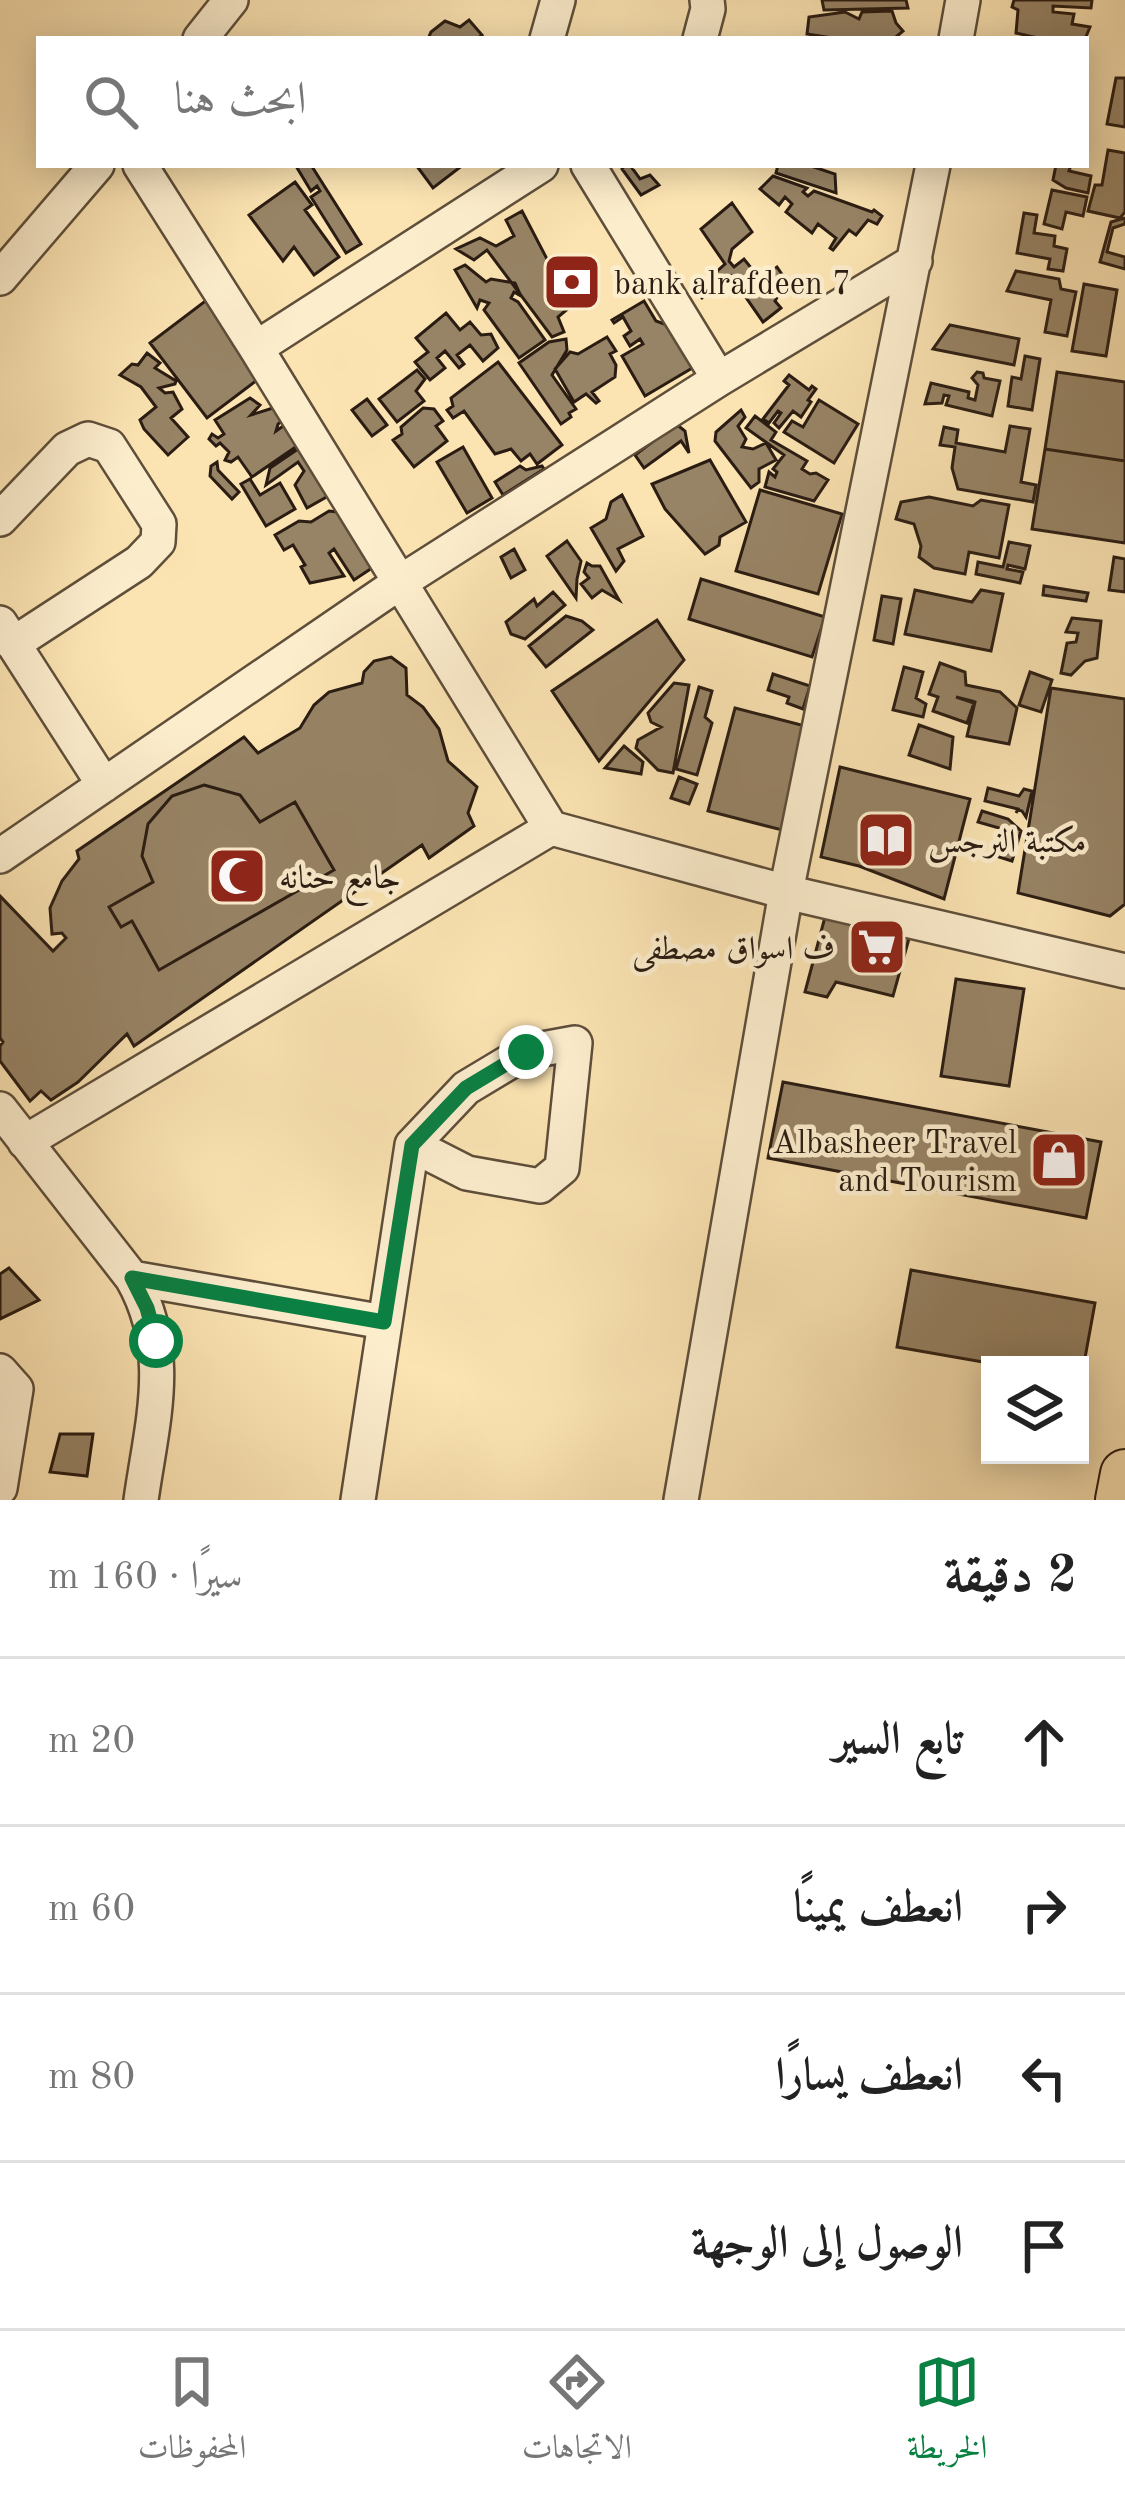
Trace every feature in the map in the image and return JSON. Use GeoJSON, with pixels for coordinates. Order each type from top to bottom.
{"type":"FeatureCollection","features":[{"type":"Feature","properties":{"kind":"highway"},"geometry":{"type":"LineString","coordinates":[[1120,1500],[1125,1474]]}},
{"type":"Feature","properties":{"kind":"street"},"geometry":{"type":"LineString","coordinates":[[202,36],[231,0]]}},
{"type":"Feature","properties":{"kind":"street"},"geometry":{"type":"LineString","coordinates":[[548,36],[558,0]]}},
{"type":"Feature","properties":{"kind":"street"},"geometry":{"type":"LineString","coordinates":[[701,36],[707,0]]}},
{"type":"Feature","properties":{"kind":"street"},"geometry":{"type":"LineString","coordinates":[[957,36],[963,0]]}},
{"type":"Feature","properties":{"kind":"street"},"geometry":{"type":"LineString","coordinates":[[0,278],[94,168]]}},
{"type":"Feature","properties":{"kind":"street"},"geometry":{"type":"LineString","coordinates":[[142,168],[551,828],[786,892],[1125,971]]}},
{"type":"Feature","properties":{"kind":"street"},"geometry":{"type":"LineString","coordinates":[[256,348],[536,168]]}},
{"type":"Feature","properties":{"kind":"street"},"geometry":{"type":"LineString","coordinates":[[590,168],[719,379]]}},
{"type":"Feature","properties":{"kind":"street"},"geometry":{"type":"LineString","coordinates":[[681,1500],[786,892],[932,168]]}},
{"type":"Feature","properties":{"kind":"street"},"geometry":{"type":"LineString","coordinates":[[0,856],[399,583],[719,379],[915,261]]}},
{"type":"Feature","properties":{"kind":"street"},"geometry":{"type":"LineString","coordinates":[[0,519],[67,449],[88,439],[109,446],[159,524],[158,542],[139,562],[7,633],[104,785]]}},
{"type":"Feature","properties":{"kind":"street"},"geometry":{"type":"LineString","coordinates":[[25,1142],[551,828]]}},
{"type":"Feature","properties":{"kind":"street"},"geometry":{"type":"LineString","coordinates":[[358,1500],[412,1145],[466,1088],[526,1052],[575,1043],[562,1168],[540,1186],[467,1173],[412,1145]]}},
{"type":"Feature","properties":{"kind":"street"},"geometry":{"type":"LineString","coordinates":[[0,1109],[132,1278],[152,1324],[159,1375],[141,1500]]}},
{"type":"Feature","properties":{"kind":"street"},"geometry":{"type":"LineString","coordinates":[[132,1278],[384,1322]]}},
{"type":"Feature","properties":{"kind":"street"},"geometry":{"type":"LineString","coordinates":[[0,1370],[16,1389],[0,1488]]}},
{"type":"Feature","properties":{"kind":"building"},"geometry":{"type":"Polygon","coordinates":[[[822,0],[906,0],[908,8],[824,10],[822,0]]]}},
{"type":"Feature","properties":{"kind":"building"},"geometry":{"type":"Polygon","coordinates":[[[1014,0],[1092,0],[1091,8],[1053,6],[1053,12],[1074,14],[1072,24],[1090,27],[1086,36],[1016,33],[1018,10],[1012,7],[1014,0]]]}},
{"type":"Feature","properties":{"kind":"building"},"geometry":{"type":"Polygon","coordinates":[[[892,11],[903,31],[897,36],[807,34],[809,17],[845,12],[859,19],[862,12],[892,11]]]}},
{"type":"Feature","properties":{"kind":"building"},"geometry":{"type":"Polygon","coordinates":[[[469,20],[482,35],[429,36],[445,21],[460,27],[469,20]]]}},
{"type":"Feature","properties":{"kind":"building"},"geometry":{"type":"Polygon","coordinates":[[[1116,78],[1125,78],[1125,127],[1107,124],[1116,78]]]}},
{"type":"Feature","properties":{"kind":"building"},"geometry":{"type":"Polygon","coordinates":[[[1108,150],[1125,153],[1125,212],[1120,218],[1088,211],[1095,185],[1102,185],[1108,150]]]}},
{"type":"Feature","properties":{"kind":"building"},"geometry":{"type":"Polygon","coordinates":[[[297,168],[313,168],[361,244],[346,253],[311,197],[320,191],[317,186],[311,191],[297,168]]]}},
{"type":"Feature","properties":{"kind":"building"},"geometry":{"type":"Polygon","coordinates":[[[418,168],[459,168],[433,188],[418,168]]]}},
{"type":"Feature","properties":{"kind":"building"},"geometry":{"type":"Polygon","coordinates":[[[632,168],[640,179],[650,175],[659,185],[641,195],[622,169],[632,168]]]}},
{"type":"Feature","properties":{"kind":"building"},"geometry":{"type":"Polygon","coordinates":[[[777,168],[817,168],[835,174],[836,193],[776,173],[777,168]]]}},
{"type":"Feature","properties":{"kind":"building"},"geometry":{"type":"Polygon","coordinates":[[[1055,168],[1091,176],[1088,193],[1053,180],[1055,168]]]}},
{"type":"Feature","properties":{"kind":"building"},"geometry":{"type":"Polygon","coordinates":[[[773,176],[807,188],[803,192],[808,196],[814,191],[882,216],[877,224],[868,220],[856,235],[849,230],[833,250],[836,238],[818,224],[812,233],[786,212],[792,204],[785,197],[779,205],[760,189],[773,176]]]}},
{"type":"Feature","properties":{"kind":"building"},"geometry":{"type":"Polygon","coordinates":[[[295,182],[312,205],[305,210],[339,257],[314,275],[294,247],[283,261],[249,215],[295,182]]]}},
{"type":"Feature","properties":{"kind":"building"},"geometry":{"type":"Polygon","coordinates":[[[1052,190],[1087,197],[1083,216],[1066,212],[1062,229],[1044,224],[1052,190]]]}},
{"type":"Feature","properties":{"kind":"building"},"geometry":{"type":"Polygon","coordinates":[[[732,203],[752,232],[732,249],[729,261],[734,267],[744,259],[760,279],[777,267],[792,289],[779,294],[775,301],[781,308],[763,322],[731,276],[702,298],[696,290],[725,264],[701,229],[732,203]]]}},
{"type":"Feature","properties":{"kind":"building"},"geometry":{"type":"Polygon","coordinates":[[[522,211],[570,307],[558,317],[564,332],[552,337],[487,250],[474,260],[456,249],[480,238],[496,246],[514,236],[506,220],[522,211]]]}},
{"type":"Feature","properties":{"kind":"building"},"geometry":{"type":"Polygon","coordinates":[[[1024,213],[1037,215],[1034,233],[1055,236],[1054,246],[1067,249],[1063,271],[1048,269],[1050,259],[1017,253],[1024,213]]]}},
{"type":"Feature","properties":{"kind":"building"},"geometry":{"type":"Polygon","coordinates":[[[1125,218],[1125,224],[1113,228],[1107,252],[1125,257],[1125,269],[1100,262],[1111,222],[1125,218]]]}},
{"type":"Feature","properties":{"kind":"building"},"geometry":{"type":"Polygon","coordinates":[[[465,265],[486,282],[515,283],[521,296],[514,292],[511,298],[545,340],[519,358],[484,310],[489,303],[480,300],[477,308],[455,270],[465,265]]]}},
{"type":"Feature","properties":{"kind":"building"},"geometry":{"type":"Polygon","coordinates":[[[1016,271],[1059,279],[1061,289],[1076,292],[1067,336],[1045,332],[1051,300],[1007,291],[1016,271]]]}},
{"type":"Feature","properties":{"kind":"building"},"geometry":{"type":"Polygon","coordinates":[[[1084,284],[1117,290],[1106,356],[1072,351],[1084,284]]]}},
{"type":"Feature","properties":{"kind":"building"},"geometry":{"type":"Polygon","coordinates":[[[208,299],[265,374],[207,418],[150,343],[208,299]]]}},
{"type":"Feature","properties":{"kind":"building"},"geometry":{"type":"Polygon","coordinates":[[[644,301],[656,321],[670,326],[694,367],[645,396],[622,356],[643,344],[640,339],[630,346],[624,336],[631,331],[623,317],[612,320],[644,301]]]}},
{"type":"Feature","properties":{"kind":"building"},"geometry":{"type":"Polygon","coordinates":[[[446,313],[460,330],[470,322],[481,335],[491,334],[498,348],[483,361],[470,345],[457,355],[464,364],[459,368],[445,351],[437,358],[445,368],[430,380],[415,362],[428,352],[416,338],[446,313]]]}},
{"type":"Feature","properties":{"kind":"building"},"geometry":{"type":"Polygon","coordinates":[[[950,325],[1019,339],[1014,365],[933,349],[950,325]]]}},
{"type":"Feature","properties":{"kind":"building"},"geometry":{"type":"Polygon","coordinates":[[[607,337],[616,351],[610,354],[615,377],[592,392],[596,403],[586,394],[574,402],[555,369],[570,352],[578,354],[607,337]]]}},
{"type":"Feature","properties":{"kind":"building"},"geometry":{"type":"Polygon","coordinates":[[[566,339],[567,350],[552,375],[576,409],[561,424],[519,363],[549,342],[566,339]]]}},
{"type":"Feature","properties":{"kind":"building"},"geometry":{"type":"Polygon","coordinates":[[[147,353],[160,363],[155,368],[176,381],[159,388],[173,392],[182,409],[171,418],[188,437],[168,455],[140,420],[156,407],[141,387],[120,375],[132,364],[138,365],[147,353]]]}},
{"type":"Feature","properties":{"kind":"building"},"geometry":{"type":"Polygon","coordinates":[[[1025,356],[1040,359],[1032,410],[1008,406],[1012,377],[1021,379],[1025,356]]]}},
{"type":"Feature","properties":{"kind":"building"},"geometry":{"type":"Polygon","coordinates":[[[498,362],[562,445],[537,464],[530,454],[521,461],[511,449],[495,454],[464,411],[453,418],[447,410],[453,406],[451,398],[498,362]]]}},
{"type":"Feature","properties":{"kind":"building"},"geometry":{"type":"Polygon","coordinates":[[[417,370],[425,379],[416,391],[424,401],[397,422],[379,399],[417,370]]]}},
{"type":"Feature","properties":{"kind":"building"},"geometry":{"type":"Polygon","coordinates":[[[977,372],[1000,381],[992,416],[946,405],[949,396],[944,395],[942,403],[925,404],[931,383],[969,392],[968,398],[975,400],[978,385],[972,378],[977,372]]]}},
{"type":"Feature","properties":{"kind":"building"},"geometry":{"type":"Polygon","coordinates":[[[1057,372],[1125,382],[1125,461],[1045,449],[1057,372]]]}},
{"type":"Feature","properties":{"kind":"building"},"geometry":{"type":"Polygon","coordinates":[[[789,375],[809,390],[816,389],[801,417],[793,411],[779,428],[774,423],[778,411],[769,423],[763,419],[789,385],[784,381],[789,375]]]}},
{"type":"Feature","properties":{"kind":"building"},"geometry":{"type":"Polygon","coordinates":[[[250,398],[260,405],[251,415],[273,408],[276,401],[288,416],[276,431],[286,424],[300,444],[252,477],[238,457],[225,460],[229,452],[209,439],[212,434],[218,438],[224,434],[215,420],[250,398]]]}},
{"type":"Feature","properties":{"kind":"building"},"geometry":{"type":"Polygon","coordinates":[[[367,399],[387,425],[372,436],[352,410],[367,399]]]}},
{"type":"Feature","properties":{"kind":"building"},"geometry":{"type":"Polygon","coordinates":[[[819,400],[858,424],[834,463],[784,432],[792,421],[803,427],[819,400]]]}},
{"type":"Feature","properties":{"kind":"building"},"geometry":{"type":"Polygon","coordinates":[[[423,408],[434,409],[443,421],[436,426],[447,441],[414,467],[393,440],[423,408]]]}},
{"type":"Feature","properties":{"kind":"building"},"geometry":{"type":"Polygon","coordinates":[[[741,410],[745,417],[738,426],[746,439],[742,447],[753,449],[766,443],[776,460],[759,469],[759,482],[751,488],[715,441],[716,432],[741,410]]]}},
{"type":"Feature","properties":{"kind":"building"},"geometry":{"type":"Polygon","coordinates":[[[755,416],[776,432],[771,440],[807,461],[802,469],[828,480],[814,501],[765,487],[769,472],[775,477],[773,469],[784,455],[746,428],[755,416]]]}},
{"type":"Feature","properties":{"kind":"building"},"geometry":{"type":"Polygon","coordinates":[[[676,424],[685,431],[689,453],[681,441],[644,468],[635,455],[676,424]]]}},
{"type":"Feature","properties":{"kind":"building"},"geometry":{"type":"Polygon","coordinates":[[[1010,426],[1030,429],[1021,482],[1036,485],[1033,502],[958,489],[952,468],[955,447],[940,445],[944,427],[958,430],[956,443],[1005,452],[1010,426]]]}},
{"type":"Feature","properties":{"kind":"building"},"geometry":{"type":"Polygon","coordinates":[[[301,447],[337,491],[307,508],[295,485],[304,471],[298,462],[266,485],[270,468],[301,447]]]}},
{"type":"Feature","properties":{"kind":"building"},"geometry":{"type":"Polygon","coordinates":[[[463,447],[492,498],[467,513],[437,462],[463,447]]]}},
{"type":"Feature","properties":{"kind":"building"},"geometry":{"type":"Polygon","coordinates":[[[1045,449],[1125,461],[1125,543],[1032,529],[1045,449]]]}},
{"type":"Feature","properties":{"kind":"building"},"geometry":{"type":"Polygon","coordinates":[[[710,460],[746,522],[720,537],[719,545],[705,554],[665,509],[652,484],[710,460]]]}},
{"type":"Feature","properties":{"kind":"building"},"geometry":{"type":"Polygon","coordinates":[[[217,462],[218,470],[239,492],[232,499],[210,476],[217,462]]]}},
{"type":"Feature","properties":{"kind":"building"},"geometry":{"type":"Polygon","coordinates":[[[520,466],[544,469],[503,495],[495,482],[520,466]]]}},
{"type":"Feature","properties":{"kind":"building"},"geometry":{"type":"Polygon","coordinates":[[[250,479],[260,495],[280,483],[295,509],[266,526],[241,484],[250,479]]]}},
{"type":"Feature","properties":{"kind":"building"},"geometry":{"type":"Polygon","coordinates":[[[760,490],[842,514],[818,594],[736,571],[760,490]]]}},
{"type":"Feature","properties":{"kind":"building"},"geometry":{"type":"Polygon","coordinates":[[[622,495],[643,536],[618,549],[624,561],[616,571],[591,528],[606,519],[611,502],[622,495]]]}},
{"type":"Feature","properties":{"kind":"building"},"geometry":{"type":"Polygon","coordinates":[[[929,497],[973,506],[981,500],[1009,505],[999,558],[969,552],[965,574],[934,568],[919,557],[921,546],[914,524],[896,519],[901,502],[929,497]]]}},
{"type":"Feature","properties":{"kind":"building"},"geometry":{"type":"Polygon","coordinates":[[[329,511],[346,513],[378,564],[354,580],[334,549],[329,553],[344,576],[310,583],[293,545],[284,550],[275,535],[329,511]]]}},
{"type":"Feature","properties":{"kind":"building"},"geometry":{"type":"Polygon","coordinates":[[[567,541],[581,561],[576,598],[547,556],[567,541]]]}},
{"type":"Feature","properties":{"kind":"building"},"geometry":{"type":"Polygon","coordinates":[[[1009,542],[1030,546],[1025,569],[1008,565],[1007,569],[1023,572],[1020,583],[976,574],[978,562],[1003,567],[1009,542]]]}},
{"type":"Feature","properties":{"kind":"building"},"geometry":{"type":"Polygon","coordinates":[[[514,549],[525,570],[511,578],[501,557],[514,549]]]}},
{"type":"Feature","properties":{"kind":"building"},"geometry":{"type":"Polygon","coordinates":[[[1114,557],[1125,559],[1125,592],[1109,590],[1114,557]]]}},
{"type":"Feature","properties":{"kind":"building"},"geometry":{"type":"Polygon","coordinates":[[[587,563],[600,566],[619,600],[602,590],[592,598],[581,584],[589,578],[584,572],[587,563]]]}},
{"type":"Feature","properties":{"kind":"building"},"geometry":{"type":"Polygon","coordinates":[[[701,579],[825,617],[812,657],[689,619],[701,579]]]}},
{"type":"Feature","properties":{"kind":"building"},"geometry":{"type":"Polygon","coordinates":[[[1044,586],[1088,593],[1086,601],[1043,595],[1044,586]]]}},
{"type":"Feature","properties":{"kind":"building"},"geometry":{"type":"Polygon","coordinates":[[[915,590],[972,602],[981,590],[1003,594],[991,651],[905,634],[915,590]]]}},
{"type":"Feature","properties":{"kind":"building"},"geometry":{"type":"Polygon","coordinates":[[[553,592],[565,605],[525,639],[511,634],[506,622],[534,599],[537,606],[553,592]]]}},
{"type":"Feature","properties":{"kind":"building"},"geometry":{"type":"Polygon","coordinates":[[[882,596],[901,599],[893,644],[874,640],[882,596]]]}},
{"type":"Feature","properties":{"kind":"building"},"geometry":{"type":"Polygon","coordinates":[[[566,616],[593,630],[546,667],[529,646],[566,616]]]}},
{"type":"Feature","properties":{"kind":"building"},"geometry":{"type":"Polygon","coordinates":[[[1072,618],[1101,621],[1097,658],[1085,661],[1071,675],[1061,673],[1067,643],[1076,642],[1078,633],[1066,632],[1072,618]]]}},
{"type":"Feature","properties":{"kind":"building"},"geometry":{"type":"Polygon","coordinates":[[[657,620],[684,660],[599,761],[552,691],[657,620]]]}},
{"type":"Feature","properties":{"kind":"building"},"geometry":{"type":"Polygon","coordinates":[[[391,657],[406,668],[407,695],[439,729],[448,761],[477,787],[468,813],[474,826],[429,858],[422,845],[134,1046],[127,1034],[78,1082],[51,1100],[41,1091],[30,1101],[0,1061],[0,896],[53,951],[66,938],[62,933],[52,934],[50,908],[79,859],[77,851],[244,737],[258,753],[300,728],[329,692],[362,683],[374,661],[391,657]]]}},
{"type":"Feature","properties":{"kind":"building"},"geometry":{"type":"Polygon","coordinates":[[[940,663],[965,672],[966,685],[1000,692],[1017,708],[1009,744],[967,736],[975,702],[956,697],[974,703],[967,723],[933,711],[938,697],[929,694],[940,663]]]}},
{"type":"Feature","properties":{"kind":"building"},"geometry":{"type":"Polygon","coordinates":[[[904,667],[923,672],[916,698],[926,704],[923,717],[893,710],[904,667]]]}},
{"type":"Feature","properties":{"kind":"building"},"geometry":{"type":"Polygon","coordinates":[[[1030,672],[1052,680],[1041,712],[1019,705],[1030,672]]]}},
{"type":"Feature","properties":{"kind":"building"},"geometry":{"type":"Polygon","coordinates":[[[773,674],[810,686],[803,709],[787,703],[789,697],[768,690],[773,674]]]}},
{"type":"Feature","properties":{"kind":"building"},"geometry":{"type":"Polygon","coordinates":[[[674,683],[689,685],[673,773],[658,770],[636,748],[638,740],[661,727],[651,722],[648,713],[674,683]]]}},
{"type":"Feature","properties":{"kind":"building"},"geometry":{"type":"Polygon","coordinates":[[[699,687],[712,691],[705,717],[712,723],[697,775],[676,769],[699,687]]]}},
{"type":"Feature","properties":{"kind":"building"},"geometry":{"type":"Polygon","coordinates":[[[1051,688],[1125,699],[1125,904],[1110,916],[1018,893],[1051,688]]]}},
{"type":"Feature","properties":{"kind":"building"},"geometry":{"type":"Polygon","coordinates":[[[735,708],[813,728],[786,831],[708,811],[735,708]]]}},
{"type":"Feature","properties":{"kind":"building"},"geometry":{"type":"Polygon","coordinates":[[[919,725],[953,737],[950,769],[909,755],[919,725]]]}},
{"type":"Feature","properties":{"kind":"building"},"geometry":{"type":"Polygon","coordinates":[[[624,746],[643,762],[641,774],[605,768],[624,746]]]}},
{"type":"Feature","properties":{"kind":"building"},"geometry":{"type":"Polygon","coordinates":[[[840,767],[970,799],[944,899],[859,866],[821,857],[840,767]]]}},
{"type":"Feature","properties":{"kind":"building"},"geometry":{"type":"Polygon","coordinates":[[[679,777],[697,784],[689,804],[671,798],[679,777]]]}},
{"type":"Feature","properties":{"kind":"building","name":"جامع حنانه"},"geometry":{"type":"Polygon","coordinates":[[[204,785],[240,795],[260,822],[295,802],[334,870],[159,970],[132,921],[121,927],[109,907],[153,882],[142,856],[148,824],[172,796],[204,785]]]}},
{"type":"Feature","properties":{"kind":"building"},"geometry":{"type":"Polygon","coordinates":[[[988,788],[1019,796],[1024,789],[1032,791],[1026,817],[1022,811],[1016,813],[1018,809],[985,801],[988,788]]]}},
{"type":"Feature","properties":{"kind":"building"},"geometry":{"type":"Polygon","coordinates":[[[982,811],[1008,819],[1021,831],[1012,861],[996,856],[998,850],[1007,853],[1013,832],[978,822],[982,811]]]}},
{"type":"Feature","properties":{"kind":"building"},"geometry":{"type":"Polygon","coordinates":[[[826,913],[910,935],[893,996],[836,982],[827,997],[805,992],[826,913]]]}},
{"type":"Feature","properties":{"kind":"building"},"geometry":{"type":"Polygon","coordinates":[[[956,979],[1024,989],[1009,1086],[941,1076],[956,979]]]}},
{"type":"Feature","properties":{"kind":"building"},"geometry":{"type":"Polygon","coordinates":[[[783,1082],[1101,1142],[1086,1218],[768,1158],[783,1082]]]}},
{"type":"Feature","properties":{"kind":"building"},"geometry":{"type":"Polygon","coordinates":[[[9,1268],[39,1300],[0,1319],[0,1274],[9,1268]]]}},
{"type":"Feature","properties":{"kind":"building"},"geometry":{"type":"Polygon","coordinates":[[[911,1270],[1095,1303],[1085,1356],[981,1356],[981,1362],[897,1347],[911,1270]]]}},
{"type":"Feature","properties":{"kind":"building"},"geometry":{"type":"Polygon","coordinates":[[[60,1434],[93,1434],[87,1476],[50,1472],[60,1434]]]}},
{"type":"Feature","properties":{"kind":"place","name":"bank alrafdeen 7"},"geometry":{"type":"Point","coordinates":[572,282]}},
{"type":"Feature","properties":{"kind":"place","name":"مكتبة النرجس"},"geometry":{"type":"Point","coordinates":[886,840]}},
{"type":"Feature","properties":{"kind":"place","name":"جامع حنانه"},"geometry":{"type":"Point","coordinates":[237,876]}},
{"type":"Feature","properties":{"kind":"place","name":"ف اسواق مصطفى"},"geometry":{"type":"Point","coordinates":[877,947]}},
{"type":"Feature","properties":{"kind":"place","name":"Albasheer Travel and Tourism"},"geometry":{"type":"Point","coordinates":[1059,1160]}},
{"type":"Feature","properties":{"kind":"route"},"geometry":{"type":"LineString","coordinates":[[156,1341],[132,1278],[384,1322],[412,1145],[466,1088],[526,1052]]}}]}
